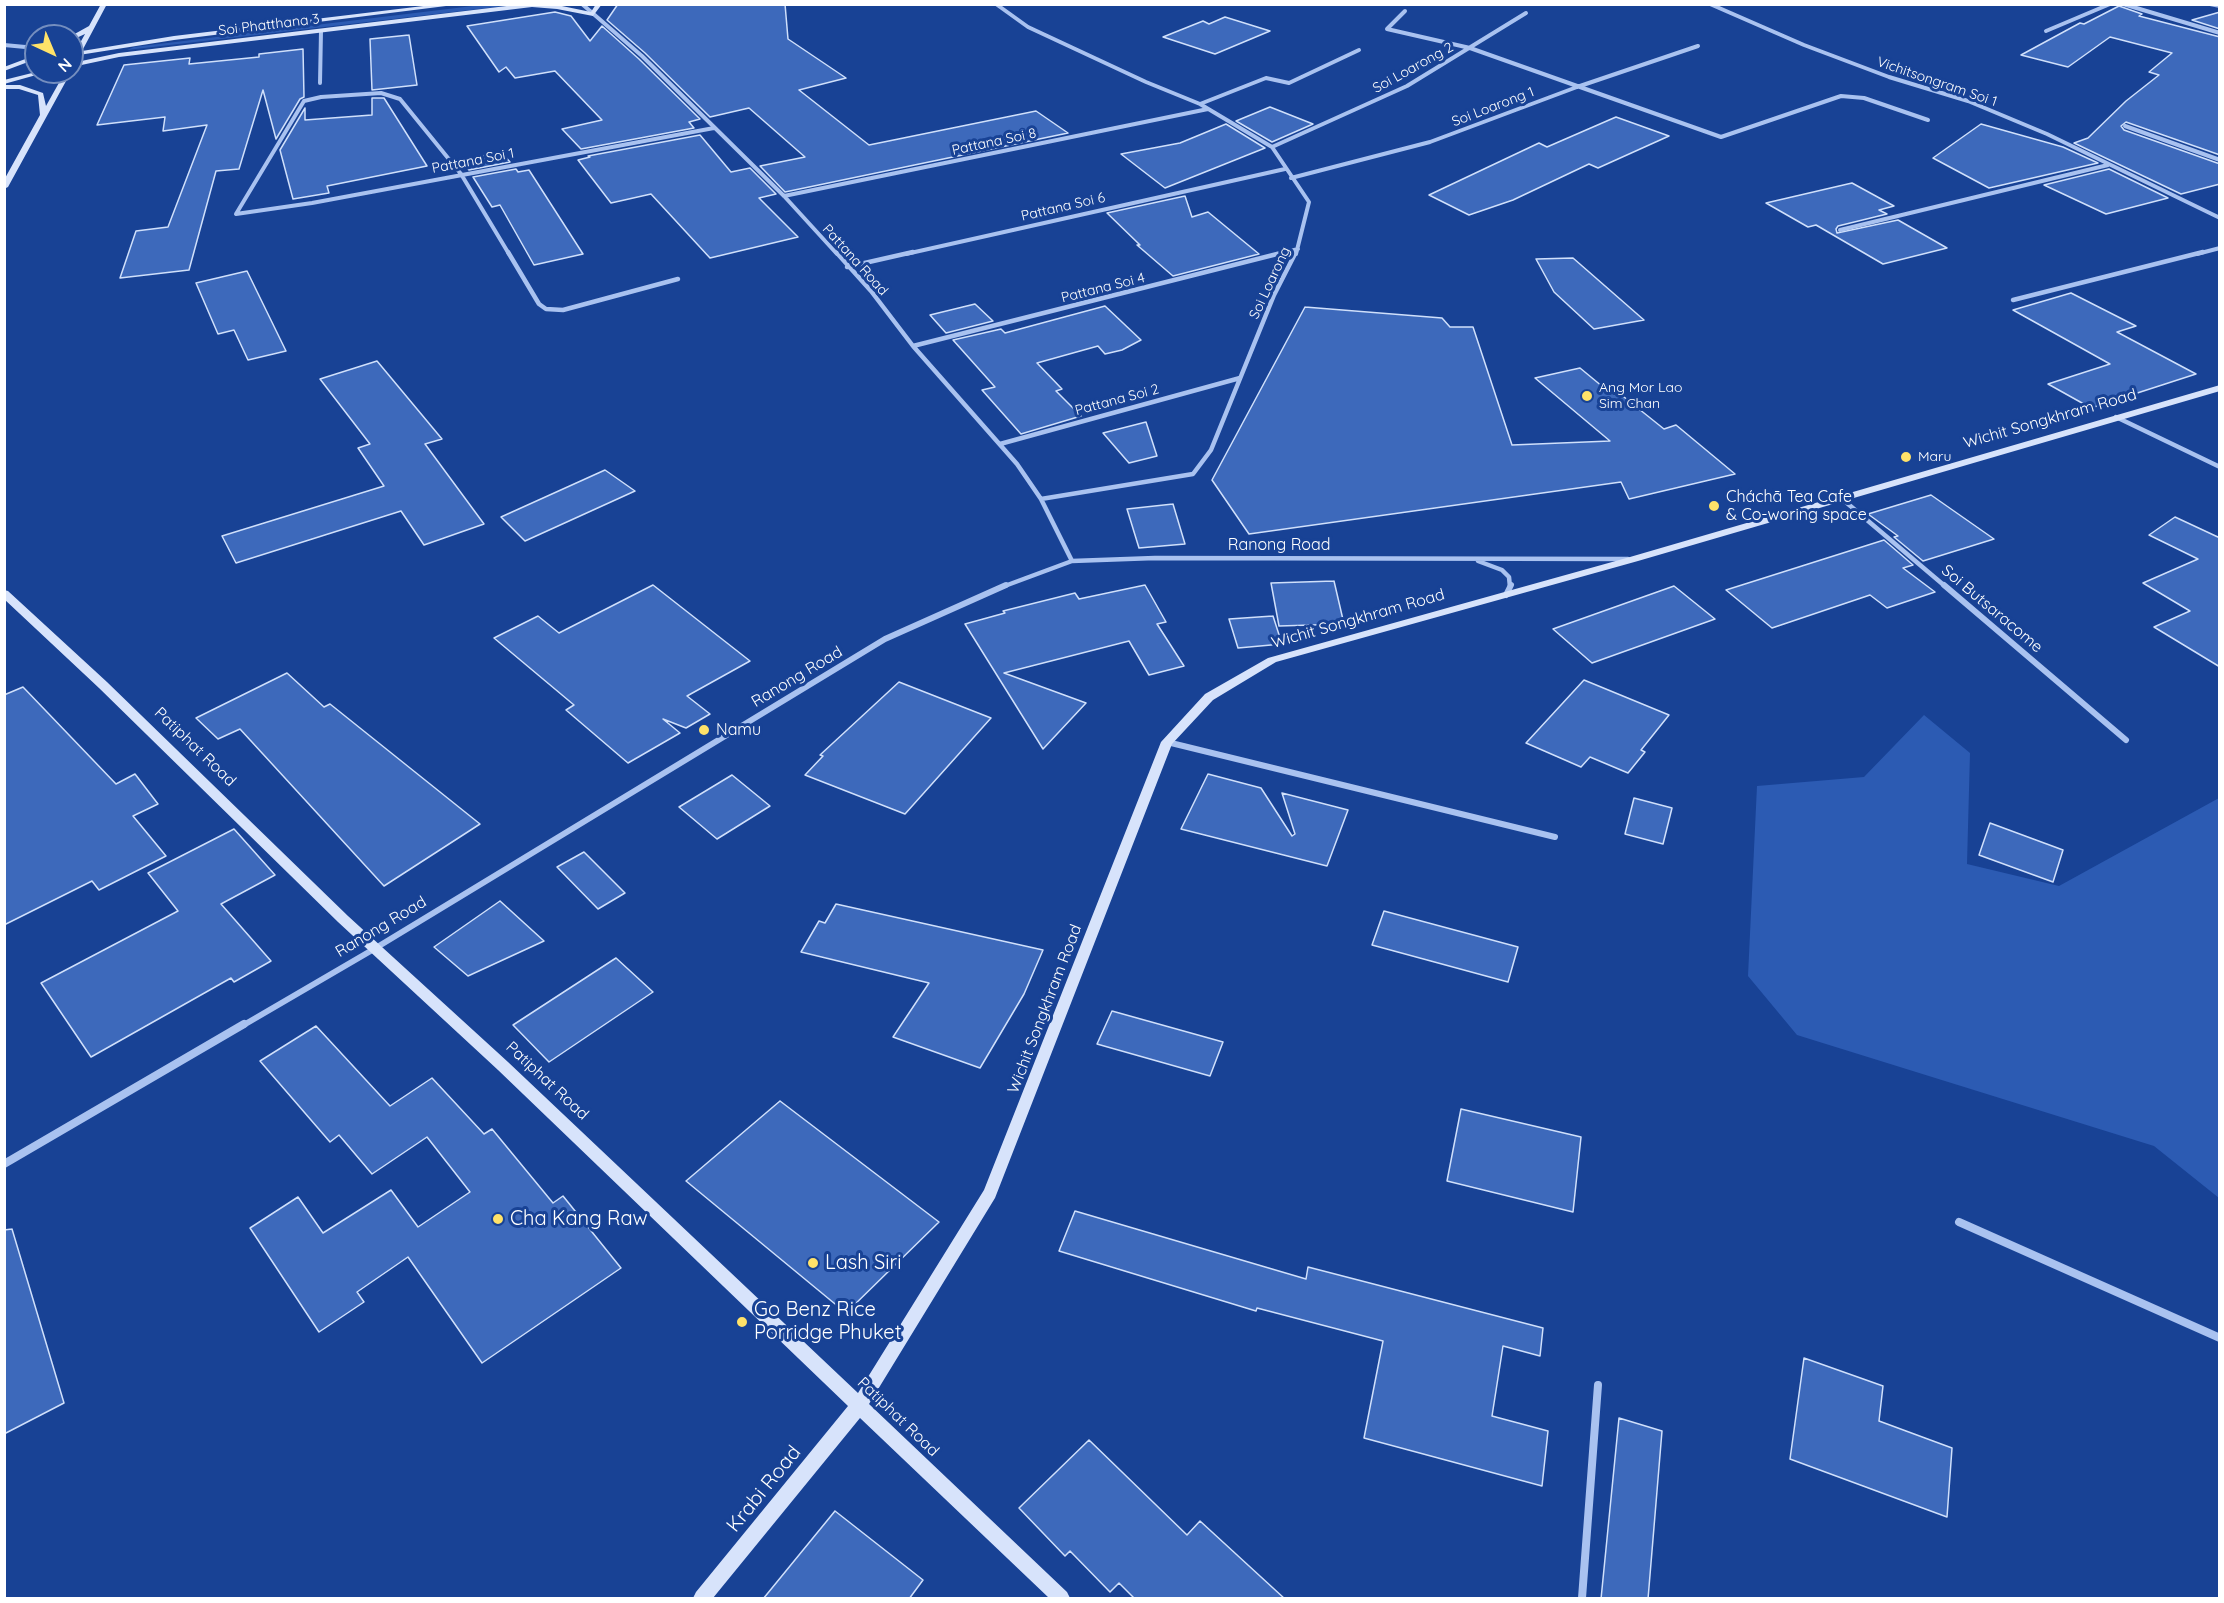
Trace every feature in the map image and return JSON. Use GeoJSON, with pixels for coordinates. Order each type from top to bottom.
{"type":"FeatureCollection","features":[{"type":"Feature","properties":{"kind":"street"},"geometry":{"type":"LineString","coordinates":[[84,40],[104,4]]}},
{"type":"Feature","properties":{"kind":"street","name":"Soi Phatthana 3"},"geometry":{"type":"LineString","coordinates":[[84,52],[174,38],[459,4]]}},
{"type":"Feature","properties":{"kind":"street","name":"Soi Phatthana 3"},"geometry":{"type":"LineString","coordinates":[[84,62],[119,55],[542,4]]}},
{"type":"Feature","properties":{"kind":"street","name":"Pattana Road"},"geometry":{"type":"LineString","coordinates":[[582,4],[642,56],[784,196],[846,267],[871,291],[913,346],[1017,464],[1041,499],[1072,561]]}},
{"type":"Feature","properties":{"kind":"street"},"geometry":{"type":"LineString","coordinates":[[526,6],[557,7],[593,14],[599,4]]}},
{"type":"Feature","properties":{"kind":"street","name":"Soi Loarong"},"geometry":{"type":"LineString","coordinates":[[996,4],[1003,12],[1039,32],[1146,82],[1200,104],[1272,147],[1309,202],[1298,249],[1274,295],[1211,450],[1193,474],[1041,499]]}},
{"type":"Feature","properties":{"kind":"street","name":"Vichitsongram Soi 1"},"geometry":{"type":"LineString","coordinates":[[1710,4],[1804,45],[1889,77],[1968,101],[2047,134],[2220,218]]}},
{"type":"Feature","properties":{"kind":"street"},"geometry":{"type":"LineString","coordinates":[[2046,31],[2110,4]]}},
{"type":"Feature","properties":{"kind":"street"},"geometry":{"type":"LineString","coordinates":[[2123,4],[2220,33]]}},
{"type":"Feature","properties":{"kind":"street"},"geometry":{"type":"LineString","coordinates":[[2211,4],[2220,6]]}},
{"type":"Feature","properties":{"kind":"street"},"geometry":{"type":"LineString","coordinates":[[1405,11],[1387,29],[1470,48],[1721,137],[1841,96],[1864,98],[1928,120]]}},
{"type":"Feature","properties":{"kind":"street","name":"Soi Loarong 2"},"geometry":{"type":"LineString","coordinates":[[1272,147],[1407,86],[1526,13]]}},
{"type":"Feature","properties":{"kind":"street"},"geometry":{"type":"LineString","coordinates":[[84,31],[94,25]]}},
{"type":"Feature","properties":{"kind":"street"},"geometry":{"type":"LineString","coordinates":[[320,83],[321,31]]}},
{"type":"Feature","properties":{"kind":"street"},"geometry":{"type":"LineString","coordinates":[[4,45],[24,47]]}},
{"type":"Feature","properties":{"kind":"street","name":"Soi Loarong 1"},"geometry":{"type":"LineString","coordinates":[[1291,178],[1430,142],[1577,87],[1698,46]]}},
{"type":"Feature","properties":{"kind":"street"},"geometry":{"type":"LineString","coordinates":[[1200,104],[1266,78],[1289,83],[1359,50]]}},
{"type":"Feature","properties":{"kind":"street"},"geometry":{"type":"LineString","coordinates":[[4,70],[24,62]]}},
{"type":"Feature","properties":{"kind":"street"},"geometry":{"type":"LineString","coordinates":[[4,70],[24,66]]}},
{"type":"Feature","properties":{"kind":"street"},"geometry":{"type":"LineString","coordinates":[[4,82],[24,77]]}},
{"type":"Feature","properties":{"kind":"street"},"geometry":{"type":"LineString","coordinates":[[4,187],[62,84]]}},
{"type":"Feature","properties":{"kind":"street"},"geometry":{"type":"LineString","coordinates":[[4,87],[20,87],[41,94],[44,117]]}},
{"type":"Feature","properties":{"kind":"street","name":"Pattana Soi 1"},"geometry":{"type":"LineString","coordinates":[[461,174],[400,99],[381,93],[321,97],[304,101],[298,107],[236,214],[304,204],[714,128]]}},
{"type":"Feature","properties":{"kind":"street","name":"Pattana Soi 8"},"geometry":{"type":"LineString","coordinates":[[784,196],[1209,109]]}},
{"type":"Feature","properties":{"kind":"street"},"geometry":{"type":"LineString","coordinates":[[2125,126],[2220,160]]}},
{"type":"Feature","properties":{"kind":"street"},"geometry":{"type":"LineString","coordinates":[[1840,230],[2109,165]]}},
{"type":"Feature","properties":{"kind":"street","name":"Pattana Soi 6"},"geometry":{"type":"LineString","coordinates":[[846,267],[1285,168]]}},
{"type":"Feature","properties":{"kind":"street"},"geometry":{"type":"LineString","coordinates":[[461,174],[539,304],[546,309],[563,310],[678,279]]}},
{"type":"Feature","properties":{"kind":"street"},"geometry":{"type":"LineString","coordinates":[[2013,300],[2220,248]]}},
{"type":"Feature","properties":{"kind":"street","name":"Pattana Soi 4"},"geometry":{"type":"LineString","coordinates":[[913,346],[1298,249]]}},
{"type":"Feature","properties":{"kind":"street","name":"Pattana Soi 2"},"geometry":{"type":"LineString","coordinates":[[1000,444],[1240,378]]}},
{"type":"Feature","properties":{"kind":"street","name":"Wichit Songkhram Road"},"geometry":{"type":"LineString","coordinates":[[859,1406],[990,1193],[1167,742],[1209,696],[1272,660],[1634,560],[2220,388]]}},
{"type":"Feature","properties":{"kind":"street"},"geometry":{"type":"LineString","coordinates":[[2116,417],[2220,466]]}},
{"type":"Feature","properties":{"kind":"street","name":"Soi Butsaracome"},"geometry":{"type":"LineString","coordinates":[[1841,498],[2126,740]]}},
{"type":"Feature","properties":{"kind":"street","name":"Ranong Road"},"geometry":{"type":"LineString","coordinates":[[4,1164],[374,949],[885,639],[986,593],[1072,561],[1155,558],[1634,560]]}},
{"type":"Feature","properties":{"kind":"street"},"geometry":{"type":"LineString","coordinates":[[1471,559],[1502,570],[1509,577],[1511,585],[1506,595]]}},
{"type":"Feature","properties":{"kind":"street","name":"Patiphat Road"},"geometry":{"type":"LineString","coordinates":[[4,593],[103,685],[374,949],[503,1066],[1061,1599]]}},
{"type":"Feature","properties":{"kind":"street"},"geometry":{"type":"LineString","coordinates":[[1167,742],[1555,837]]}},
{"type":"Feature","properties":{"kind":"street"},"geometry":{"type":"LineString","coordinates":[[1959,1222],[2220,1338]]}},
{"type":"Feature","properties":{"kind":"street"},"geometry":{"type":"LineString","coordinates":[[1582,1599],[1598,1385]]}},
{"type":"Feature","properties":{"kind":"street","name":"Krabi Road"},"geometry":{"type":"LineString","coordinates":[[702,1599],[859,1406]]}},
{"type":"Feature","properties":{"kind":"shaded area"},"geometry":{"type":"Polygon","coordinates":[[[481,5],[513,5],[127,50],[134,47],[481,5]]]}},
{"type":"Feature","properties":{"kind":"shaded area"},"geometry":{"type":"Polygon","coordinates":[[[1924,715],[1970,753],[1967,864],[2059,886],[2219,798],[2219,1198],[2154,1146],[1797,1035],[1748,976],[1757,786],[1864,777],[1924,715]]]}},
{"type":"Feature","properties":{"kind":"building"},"geometry":{"type":"Polygon","coordinates":[[[618,4],[785,4],[788,39],[846,78],[799,90],[869,145],[1036,111],[1068,133],[785,192],[760,166],[805,157],[749,108],[710,117],[645,53],[607,20],[618,4]]]}},
{"type":"Feature","properties":{"kind":"building"},"geometry":{"type":"Polygon","coordinates":[[[2119,6],[2142,14],[2139,16],[2220,37],[2220,155],[2126,122],[2121,126],[2124,130],[2220,164],[2220,184],[2181,194],[2074,143],[2088,138],[2126,101],[2159,75],[2149,72],[2172,53],[2110,37],[2068,67],[2021,55],[2080,23],[2084,24],[2119,6]]]}},
{"type":"Feature","properties":{"kind":"building"},"geometry":{"type":"Polygon","coordinates":[[[555,12],[571,16],[590,41],[602,26],[700,119],[689,122],[694,128],[581,149],[562,129],[602,120],[555,71],[515,78],[506,67],[499,72],[467,26],[555,12]]]}},
{"type":"Feature","properties":{"kind":"building"},"geometry":{"type":"Polygon","coordinates":[[[2220,12],[2220,29],[2192,20],[2220,12]]]}},
{"type":"Feature","properties":{"kind":"building"},"geometry":{"type":"Polygon","coordinates":[[[1225,17],[1270,31],[1215,54],[1163,37],[1203,21],[1209,24],[1225,17]]]}},
{"type":"Feature","properties":{"kind":"building"},"geometry":{"type":"Polygon","coordinates":[[[409,35],[417,85],[372,90],[370,39],[409,35]]]}},
{"type":"Feature","properties":{"kind":"building"},"geometry":{"type":"Polygon","coordinates":[[[303,49],[304,97],[300,99],[276,139],[263,90],[239,169],[216,171],[189,270],[120,278],[136,231],[168,227],[207,125],[163,131],[165,117],[97,125],[124,65],[190,58],[189,64],[259,57],[259,54],[303,49]]]}},
{"type":"Feature","properties":{"kind":"building"},"geometry":{"type":"Polygon","coordinates":[[[372,98],[384,98],[427,166],[327,186],[329,193],[293,199],[280,150],[305,108],[305,120],[372,115],[372,98]]]}},
{"type":"Feature","properties":{"kind":"building"},"geometry":{"type":"Polygon","coordinates":[[[1270,107],[1313,124],[1272,142],[1236,121],[1270,107]]]}},
{"type":"Feature","properties":{"kind":"building"},"geometry":{"type":"Polygon","coordinates":[[[1616,117],[1669,136],[1598,168],[1589,164],[1513,200],[1469,215],[1429,195],[1539,143],[1547,147],[1616,117]]]}},
{"type":"Feature","properties":{"kind":"building"},"geometry":{"type":"Polygon","coordinates":[[[1226,124],[1265,148],[1165,188],[1121,154],[1180,143],[1226,124]]]}},
{"type":"Feature","properties":{"kind":"building"},"geometry":{"type":"Polygon","coordinates":[[[1981,124],[2063,147],[2098,163],[1989,188],[1933,158],[1981,124]]]}},
{"type":"Feature","properties":{"kind":"building"},"geometry":{"type":"Polygon","coordinates":[[[700,135],[731,172],[750,168],[776,194],[759,198],[798,237],[710,258],[651,194],[611,203],[578,160],[590,157],[588,156],[700,135]]]}},
{"type":"Feature","properties":{"kind":"building"},"geometry":{"type":"Polygon","coordinates":[[[501,152],[510,162],[469,170],[463,160],[501,152]]]}},
{"type":"Feature","properties":{"kind":"building"},"geometry":{"type":"Polygon","coordinates":[[[516,169],[518,172],[529,170],[583,254],[534,265],[500,205],[492,207],[473,177],[516,169]]]}},
{"type":"Feature","properties":{"kind":"building"},"geometry":{"type":"Polygon","coordinates":[[[2109,169],[2168,198],[2106,214],[2044,185],[2109,169]]]}},
{"type":"Feature","properties":{"kind":"building"},"geometry":{"type":"Polygon","coordinates":[[[1852,183],[1894,206],[1879,210],[1887,214],[1838,226],[1837,233],[1898,220],[1947,248],[1883,264],[1816,225],[1808,227],[1766,203],[1852,183]]]}},
{"type":"Feature","properties":{"kind":"building"},"geometry":{"type":"Polygon","coordinates":[[[1185,196],[1192,217],[1208,212],[1259,254],[1173,276],[1137,245],[1140,245],[1107,213],[1185,196]]]}},
{"type":"Feature","properties":{"kind":"building"},"geometry":{"type":"Polygon","coordinates":[[[1573,258],[1644,320],[1594,329],[1554,292],[1536,259],[1573,258]]]}},
{"type":"Feature","properties":{"kind":"building"},"geometry":{"type":"Polygon","coordinates":[[[247,271],[286,351],[248,360],[234,330],[218,334],[196,283],[247,271]]]}},
{"type":"Feature","properties":{"kind":"building"},"geometry":{"type":"Polygon","coordinates":[[[2071,293],[2136,326],[2117,332],[2196,374],[2091,408],[2048,384],[2110,364],[2013,310],[2071,293]]]}},
{"type":"Feature","properties":{"kind":"building"},"geometry":{"type":"Polygon","coordinates":[[[975,304],[993,321],[946,333],[930,315],[975,304]]]}},
{"type":"Feature","properties":{"kind":"building"},"geometry":{"type":"Polygon","coordinates":[[[1105,306],[1141,340],[1122,350],[1105,354],[1098,346],[1037,363],[1062,389],[1056,391],[1081,416],[1021,434],[982,390],[995,387],[953,340],[1001,329],[1005,333],[1105,306]]]}},
{"type":"Feature","properties":{"kind":"building"},"geometry":{"type":"Polygon","coordinates":[[[1305,307],[1442,318],[1450,327],[1473,327],[1512,445],[1610,441],[1535,378],[1580,368],[1603,387],[1609,385],[1664,429],[1676,425],[1735,474],[1629,499],[1621,482],[1249,534],[1212,480],[1305,307]]]}},
{"type":"Feature","properties":{"kind":"building"},"geometry":{"type":"Polygon","coordinates":[[[377,361],[442,439],[425,444],[484,524],[424,545],[401,511],[236,563],[222,536],[384,486],[358,448],[370,444],[320,379],[377,361]]]}},
{"type":"Feature","properties":{"kind":"building"},"geometry":{"type":"Polygon","coordinates":[[[1146,422],[1157,456],[1129,463],[1103,433],[1146,422]]]}},
{"type":"Feature","properties":{"kind":"building"},"geometry":{"type":"Polygon","coordinates":[[[605,470],[635,491],[525,541],[501,517],[605,470]]]}},
{"type":"Feature","properties":{"kind":"building"},"geometry":{"type":"Polygon","coordinates":[[[1931,495],[1994,539],[1923,561],[1894,537],[1898,536],[1868,514],[1931,495]]]}},
{"type":"Feature","properties":{"kind":"building"},"geometry":{"type":"Polygon","coordinates":[[[1173,504],[1185,544],[1139,548],[1127,509],[1173,504]]]}},
{"type":"Feature","properties":{"kind":"building"},"geometry":{"type":"Polygon","coordinates":[[[2175,517],[2220,538],[2220,667],[2154,627],[2190,611],[2143,583],[2198,559],[2149,535],[2175,517]]]}},
{"type":"Feature","properties":{"kind":"building"},"geometry":{"type":"Polygon","coordinates":[[[1884,540],[1913,565],[1903,568],[1935,592],[1887,608],[1870,595],[1772,628],[1726,590],[1884,540]]]}},
{"type":"Feature","properties":{"kind":"building"},"geometry":{"type":"Polygon","coordinates":[[[1334,581],[1344,624],[1279,626],[1271,583],[1334,581]]]}},
{"type":"Feature","properties":{"kind":"building"},"geometry":{"type":"Polygon","coordinates":[[[653,585],[750,661],[687,696],[710,714],[686,728],[663,719],[680,733],[628,763],[566,710],[574,705],[494,638],[538,616],[559,633],[653,585]]]}},
{"type":"Feature","properties":{"kind":"building"},"geometry":{"type":"Polygon","coordinates":[[[1145,585],[1166,622],[1157,624],[1184,666],[1149,675],[1129,641],[1004,673],[1086,703],[1043,749],[965,624],[1005,613],[1003,611],[1075,593],[1079,599],[1145,585]]]}},
{"type":"Feature","properties":{"kind":"building"},"geometry":{"type":"Polygon","coordinates":[[[1674,586],[1715,619],[1592,663],[1553,629],[1674,586]]]}},
{"type":"Feature","properties":{"kind":"building"},"geometry":{"type":"Polygon","coordinates":[[[1273,616],[1282,644],[1238,648],[1229,619],[1273,616]]]}},
{"type":"Feature","properties":{"kind":"building"},"geometry":{"type":"Polygon","coordinates":[[[287,673],[324,707],[330,704],[480,824],[384,886],[240,729],[218,739],[196,718],[287,673]]]}},
{"type":"Feature","properties":{"kind":"building"},"geometry":{"type":"Polygon","coordinates":[[[1584,680],[1669,715],[1641,750],[1645,752],[1628,773],[1590,757],[1581,767],[1526,743],[1584,680]]]}},
{"type":"Feature","properties":{"kind":"building"},"geometry":{"type":"Polygon","coordinates":[[[899,682],[991,718],[905,814],[805,775],[823,756],[820,755],[899,682]]]}},
{"type":"Feature","properties":{"kind":"building"},"geometry":{"type":"Polygon","coordinates":[[[23,687],[116,784],[135,774],[158,804],[133,816],[166,856],[99,890],[92,881],[4,925],[4,695],[23,687]]]}},
{"type":"Feature","properties":{"kind":"building"},"geometry":{"type":"Polygon","coordinates":[[[1208,774],[1261,788],[1292,836],[1295,834],[1282,793],[1348,810],[1327,866],[1181,829],[1208,774]]]}},
{"type":"Feature","properties":{"kind":"building"},"geometry":{"type":"Polygon","coordinates":[[[732,775],[770,806],[717,839],[679,807],[732,775]]]}},
{"type":"Feature","properties":{"kind":"building"},"geometry":{"type":"Polygon","coordinates":[[[1634,798],[1672,808],[1663,844],[1625,834],[1634,798]]]}},
{"type":"Feature","properties":{"kind":"building"},"geometry":{"type":"Polygon","coordinates":[[[1990,823],[2063,850],[2053,882],[1979,855],[1990,823]]]}},
{"type":"Feature","properties":{"kind":"building"},"geometry":{"type":"Polygon","coordinates":[[[234,829],[275,875],[221,904],[271,961],[234,982],[231,978],[91,1057],[41,983],[178,911],[148,873],[234,829]]]}},
{"type":"Feature","properties":{"kind":"building"},"geometry":{"type":"Polygon","coordinates":[[[584,852],[625,893],[598,909],[557,867],[584,852]]]}},
{"type":"Feature","properties":{"kind":"building"},"geometry":{"type":"Polygon","coordinates":[[[500,901],[544,941],[468,976],[434,947],[500,901]]]}},
{"type":"Feature","properties":{"kind":"building"},"geometry":{"type":"Polygon","coordinates":[[[836,904],[1043,950],[1024,994],[980,1068],[893,1037],[929,983],[801,952],[819,921],[825,923],[836,904]]]}},
{"type":"Feature","properties":{"kind":"building"},"geometry":{"type":"Polygon","coordinates":[[[1384,911],[1518,947],[1508,982],[1372,945],[1384,911]]]}},
{"type":"Feature","properties":{"kind":"building"},"geometry":{"type":"Polygon","coordinates":[[[616,958],[653,992],[549,1062],[513,1025],[616,958]]]}},
{"type":"Feature","properties":{"kind":"building"},"geometry":{"type":"Polygon","coordinates":[[[1112,1011],[1223,1042],[1210,1076],[1097,1044],[1112,1011]]]}},
{"type":"Feature","properties":{"kind":"building"},"geometry":{"type":"Polygon","coordinates":[[[316,1026],[390,1106],[432,1078],[484,1134],[492,1129],[553,1203],[563,1196],[621,1268],[482,1363],[408,1257],[357,1292],[364,1302],[319,1332],[250,1228],[298,1197],[323,1233],[391,1190],[418,1227],[470,1192],[427,1137],[372,1174],[339,1135],[330,1142],[260,1061],[316,1026]]]}},
{"type":"Feature","properties":{"kind":"building"},"geometry":{"type":"Polygon","coordinates":[[[780,1101],[939,1222],[846,1313],[686,1181],[780,1101]]]}},
{"type":"Feature","properties":{"kind":"building"},"geometry":{"type":"Polygon","coordinates":[[[1461,1109],[1581,1137],[1573,1212],[1447,1181],[1461,1109]]]}},
{"type":"Feature","properties":{"kind":"building"},"geometry":{"type":"Polygon","coordinates":[[[1075,1211],[1306,1279],[1308,1267],[1543,1328],[1540,1356],[1503,1346],[1492,1416],[1548,1431],[1542,1486],[1364,1438],[1383,1341],[1257,1308],[1256,1311],[1059,1251],[1075,1211]]]}},
{"type":"Feature","properties":{"kind":"building"},"geometry":{"type":"Polygon","coordinates":[[[12,1229],[64,1403],[4,1434],[4,1230],[12,1229]]]}},
{"type":"Feature","properties":{"kind":"building"},"geometry":{"type":"Polygon","coordinates":[[[1804,1358],[1883,1386],[1879,1421],[1952,1448],[1947,1517],[1790,1459],[1804,1358]]]}},
{"type":"Feature","properties":{"kind":"building"},"geometry":{"type":"Polygon","coordinates":[[[1619,1418],[1662,1431],[1648,1599],[1601,1599],[1619,1418]]]}},
{"type":"Feature","properties":{"kind":"building"},"geometry":{"type":"Polygon","coordinates":[[[1089,1440],[1187,1535],[1200,1521],[1285,1599],[1135,1599],[1119,1583],[1110,1592],[1070,1551],[1065,1556],[1019,1508],[1089,1440]]]}},
{"type":"Feature","properties":{"kind":"building"},"geometry":{"type":"Polygon","coordinates":[[[835,1511],[923,1580],[909,1599],[763,1599],[835,1511]]]}},
{"type":"Feature","properties":{"kind":"place","name":"Ang Mor Lao Sim Chan"},"geometry":{"type":"Point","coordinates":[1587,396]}},
{"type":"Feature","properties":{"kind":"place","name":"Maru"},"geometry":{"type":"Point","coordinates":[1906,457]}},
{"type":"Feature","properties":{"kind":"place","name":"Cháchā Tea Cafe & Co-woring space"},"geometry":{"type":"Point","coordinates":[1714,506]}},
{"type":"Feature","properties":{"kind":"place","name":"Namu"},"geometry":{"type":"Point","coordinates":[704,730]}},
{"type":"Feature","properties":{"kind":"place","name":"Cha Kang Raw"},"geometry":{"type":"Point","coordinates":[498,1219]}},
{"type":"Feature","properties":{"kind":"place","name":"Lash Siri"},"geometry":{"type":"Point","coordinates":[813,1263]}},
{"type":"Feature","properties":{"kind":"place","name":"Go Benz Rice Porridge Phuket"},"geometry":{"type":"Point","coordinates":[742,1322]}}]}
